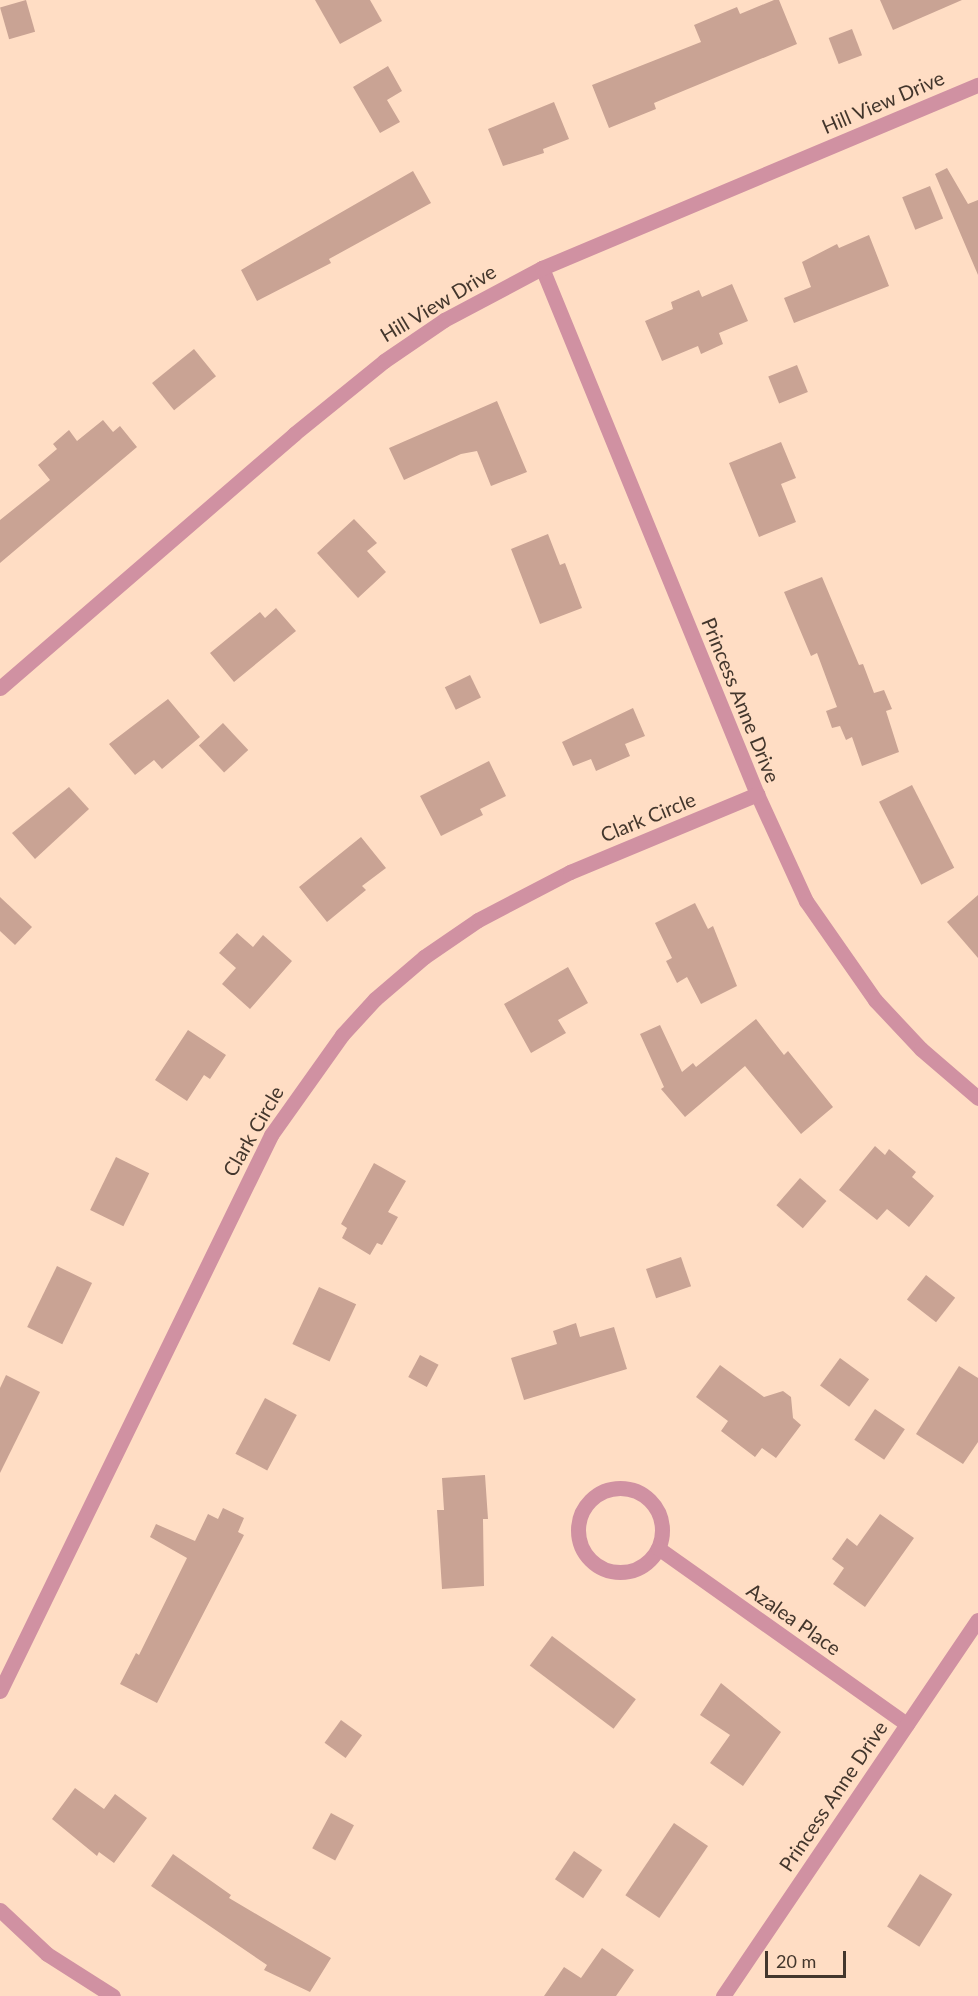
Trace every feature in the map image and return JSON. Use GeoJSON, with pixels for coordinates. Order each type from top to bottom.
{"type":"FeatureCollection","features":[{"type":"Feature","properties":{"kind":"street","name":"Hill View Drive"},"geometry":{"type":"LineString","coordinates":[[0,688],[384,361],[444,320],[542,268],[978,85]]}},
{"type":"Feature","properties":{"kind":"street","name":"Princess Anne Drive"},"geometry":{"type":"LineString","coordinates":[[542,268],[757,794],[806,901],[842,957],[921,1049],[978,1098]]}},
{"type":"Feature","properties":{"kind":"street","name":"Clark Circle"},"geometry":{"type":"LineString","coordinates":[[0,1691],[271,1135],[342,1035],[375,999],[424,957],[478,920],[570,872],[757,794]]}},
{"type":"Feature","properties":{"kind":"street"},"geometry":{"type":"LineString","coordinates":[[606,1490],[633,1490],[656,1507],[661,1520],[658,1548],[650,1559],[632,1569],[612,1571],[599,1566],[581,1546],[578,1527],[584,1508],[606,1490]]}},
{"type":"Feature","properties":{"kind":"street","name":"Azalea Place"},"geometry":{"type":"LineString","coordinates":[[658,1548],[907,1724]]}},
{"type":"Feature","properties":{"kind":"street","name":"Princess Anne Drive"},"geometry":{"type":"LineString","coordinates":[[723,1996],[978,1620]]}},
{"type":"Feature","properties":{"kind":"street"},"geometry":{"type":"LineString","coordinates":[[0,1910],[47,1954],[113,1996]]}},
{"type":"Feature","properties":{"kind":"building"},"geometry":{"type":"Polygon","coordinates":[[[26,0],[35,32],[9,39],[0,7],[26,0]]]}},
{"type":"Feature","properties":{"kind":"building"},"geometry":{"type":"Polygon","coordinates":[[[315,0],[370,0],[382,21],[340,44],[315,0]]]}},
{"type":"Feature","properties":{"kind":"building"},"geometry":{"type":"Polygon","coordinates":[[[779,0],[797,44],[654,103],[656,109],[609,128],[592,85],[701,42],[694,25],[737,7],[740,14],[779,0]]]}},
{"type":"Feature","properties":{"kind":"building"},"geometry":{"type":"Polygon","coordinates":[[[880,0],[962,0],[893,30],[880,0]]]}},
{"type":"Feature","properties":{"kind":"building"},"geometry":{"type":"Polygon","coordinates":[[[852,29],[862,55],[839,64],[829,38],[852,29]]]}},
{"type":"Feature","properties":{"kind":"building"},"geometry":{"type":"Polygon","coordinates":[[[388,66],[402,91],[387,100],[400,122],[380,133],[353,87],[388,66]]]}},
{"type":"Feature","properties":{"kind":"building"},"geometry":{"type":"Polygon","coordinates":[[[554,102],[569,139],[543,149],[544,153],[503,166],[488,129],[554,102]]]}},
{"type":"Feature","properties":{"kind":"building"},"geometry":{"type":"Polygon","coordinates":[[[947,168],[968,204],[978,200],[978,275],[935,174],[947,168]]]}},
{"type":"Feature","properties":{"kind":"building"},"geometry":{"type":"Polygon","coordinates":[[[413,171],[431,203],[329,259],[331,263],[257,301],[241,270],[413,171]]]}},
{"type":"Feature","properties":{"kind":"building"},"geometry":{"type":"Polygon","coordinates":[[[930,186],[943,218],[915,230],[902,197],[930,186]]]}},
{"type":"Feature","properties":{"kind":"building"},"geometry":{"type":"Polygon","coordinates":[[[869,235],[889,286],[794,323],[784,298],[811,287],[802,262],[837,244],[839,248],[869,235]]]}},
{"type":"Feature","properties":{"kind":"building"},"geometry":{"type":"Polygon","coordinates":[[[732,284],[748,321],[719,333],[723,344],[701,354],[698,346],[662,361],[645,321],[673,309],[671,302],[699,290],[702,297],[732,284]]]}},
{"type":"Feature","properties":{"kind":"building"},"geometry":{"type":"Polygon","coordinates":[[[194,349],[216,376],[174,410],[152,383],[194,349]]]}},
{"type":"Feature","properties":{"kind":"building"},"geometry":{"type":"Polygon","coordinates":[[[797,365],[808,392],[779,404],[768,377],[797,365]]]}},
{"type":"Feature","properties":{"kind":"building"},"geometry":{"type":"Polygon","coordinates":[[[497,401],[527,472],[491,486],[477,451],[461,454],[404,480],[389,448],[497,401]]]}},
{"type":"Feature","properties":{"kind":"building"},"geometry":{"type":"Polygon","coordinates":[[[103,420],[113,432],[120,426],[137,447],[0,563],[0,520],[50,480],[38,465],[57,449],[53,444],[69,430],[77,441],[103,420]]]}},
{"type":"Feature","properties":{"kind":"building"},"geometry":{"type":"Polygon","coordinates":[[[781,442],[796,478],[781,484],[796,522],[759,537],[729,463],[781,442]]]}},
{"type":"Feature","properties":{"kind":"building"},"geometry":{"type":"Polygon","coordinates":[[[354,519],[377,543],[367,551],[386,572],[358,598],[317,553],[354,519]]]}},
{"type":"Feature","properties":{"kind":"building"},"geometry":{"type":"Polygon","coordinates":[[[548,534],[560,565],[565,563],[582,608],[540,624],[511,549],[548,534]]]}},
{"type":"Feature","properties":{"kind":"building"},"geometry":{"type":"Polygon","coordinates":[[[822,577],[859,665],[863,664],[874,693],[884,690],[892,709],[886,711],[899,752],[862,766],[852,737],[846,740],[840,726],[832,728],[826,711],[837,707],[817,653],[811,656],[784,592],[822,577]]]}},
{"type":"Feature","properties":{"kind":"building"},"geometry":{"type":"Polygon","coordinates":[[[276,608],[296,631],[234,682],[210,653],[260,612],[265,618],[276,608]]]}},
{"type":"Feature","properties":{"kind":"building"},"geometry":{"type":"Polygon","coordinates":[[[470,675],[481,697],[456,710],[445,687],[470,675]]]}},
{"type":"Feature","properties":{"kind":"building"},"geometry":{"type":"Polygon","coordinates":[[[168,699],[200,737],[162,769],[154,760],[135,775],[109,744],[168,699]]]}},
{"type":"Feature","properties":{"kind":"building"},"geometry":{"type":"Polygon","coordinates":[[[633,708],[645,736],[625,744],[630,756],[596,771],[591,759],[573,766],[562,742],[633,708]]]}},
{"type":"Feature","properties":{"kind":"building"},"geometry":{"type":"Polygon","coordinates":[[[223,723],[248,750],[224,773],[199,746],[223,723]]]}},
{"type":"Feature","properties":{"kind":"building"},"geometry":{"type":"Polygon","coordinates":[[[489,761],[506,796],[480,809],[483,815],[441,836],[420,796],[489,761]]]}},
{"type":"Feature","properties":{"kind":"building"},"geometry":{"type":"Polygon","coordinates":[[[912,785],[954,868],[921,885],[879,802],[912,785]]]}},
{"type":"Feature","properties":{"kind":"building"},"geometry":{"type":"Polygon","coordinates":[[[69,787],[89,809],[35,859],[12,833],[69,787]]]}},
{"type":"Feature","properties":{"kind":"building"},"geometry":{"type":"Polygon","coordinates":[[[361,837],[386,868],[362,886],[366,890],[327,922],[299,887],[361,837]]]}},
{"type":"Feature","properties":{"kind":"building"},"geometry":{"type":"Polygon","coordinates":[[[978,895],[978,958],[947,922],[978,895]]]}},
{"type":"Feature","properties":{"kind":"building"},"geometry":{"type":"Polygon","coordinates":[[[0,897],[32,927],[15,945],[0,931],[0,897]]]}},
{"type":"Feature","properties":{"kind":"building"},"geometry":{"type":"Polygon","coordinates":[[[695,903],[708,929],[713,926],[737,986],[701,1004],[687,977],[677,983],[666,961],[672,958],[655,923],[695,903]]]}},
{"type":"Feature","properties":{"kind":"building"},"geometry":{"type":"Polygon","coordinates":[[[237,933],[253,947],[263,935],[292,961],[250,1009],[222,984],[236,968],[219,953],[237,933]]]}},
{"type":"Feature","properties":{"kind":"building"},"geometry":{"type":"Polygon","coordinates":[[[568,967],[588,1003],[558,1020],[566,1033],[531,1053],[504,1004],[568,967]]]}},
{"type":"Feature","properties":{"kind":"building"},"geometry":{"type":"Polygon","coordinates":[[[756,1019],[784,1055],[788,1051],[833,1107],[801,1134],[745,1066],[685,1117],[661,1089],[664,1087],[640,1034],[660,1025],[682,1072],[693,1063],[696,1067],[756,1019]]]}},
{"type":"Feature","properties":{"kind":"building"},"geometry":{"type":"Polygon","coordinates":[[[188,1030],[226,1055],[210,1079],[204,1075],[187,1101],[155,1080],[188,1030]]]}},
{"type":"Feature","properties":{"kind":"building"},"geometry":{"type":"Polygon","coordinates":[[[875,1146],[885,1155],[889,1149],[916,1172],[912,1177],[934,1196],[909,1227],[887,1209],[877,1220],[839,1190],[875,1146]]]}},
{"type":"Feature","properties":{"kind":"building"},"geometry":{"type":"Polygon","coordinates":[[[116,1157],[149,1173],[123,1226],[90,1210],[116,1157]]]}},
{"type":"Feature","properties":{"kind":"building"},"geometry":{"type":"Polygon","coordinates":[[[374,1163],[406,1181],[388,1212],[398,1217],[382,1245],[377,1243],[370,1255],[342,1238],[347,1228],[341,1224],[374,1163]]]}},
{"type":"Feature","properties":{"kind":"building"},"geometry":{"type":"Polygon","coordinates":[[[800,1178],[826,1201],[803,1228],[776,1205],[800,1178]]]}},
{"type":"Feature","properties":{"kind":"building"},"geometry":{"type":"Polygon","coordinates":[[[681,1257],[691,1286],[656,1298],[646,1269],[681,1257]]]}},
{"type":"Feature","properties":{"kind":"building"},"geometry":{"type":"Polygon","coordinates":[[[57,1266],[92,1283],[62,1344],[27,1327],[57,1266]]]}},
{"type":"Feature","properties":{"kind":"building"},"geometry":{"type":"Polygon","coordinates":[[[926,1275],[955,1298],[936,1322],[907,1299],[926,1275]]]}},
{"type":"Feature","properties":{"kind":"building"},"geometry":{"type":"Polygon","coordinates":[[[319,1287],[356,1304],[330,1361],[292,1344],[319,1287]]]}},
{"type":"Feature","properties":{"kind":"building"},"geometry":{"type":"Polygon","coordinates":[[[576,1323],[580,1337],[614,1327],[627,1369],[524,1400],[511,1358],[557,1344],[553,1331],[576,1323]]]}},
{"type":"Feature","properties":{"kind":"building"},"geometry":{"type":"Polygon","coordinates":[[[420,1355],[439,1365],[427,1387],[408,1377],[420,1355]]]}},
{"type":"Feature","properties":{"kind":"building"},"geometry":{"type":"Polygon","coordinates":[[[840,1358],[869,1379],[849,1407],[820,1386],[840,1358]]]}},
{"type":"Feature","properties":{"kind":"building"},"geometry":{"type":"Polygon","coordinates":[[[720,1365],[764,1397],[783,1391],[791,1397],[793,1418],[801,1425],[776,1458],[762,1448],[755,1457],[721,1431],[728,1421],[696,1397],[720,1365]]]}},
{"type":"Feature","properties":{"kind":"building"},"geometry":{"type":"Polygon","coordinates":[[[959,1366],[978,1378],[978,1442],[963,1464],[916,1434],[959,1366]]]}},
{"type":"Feature","properties":{"kind":"building"},"geometry":{"type":"Polygon","coordinates":[[[6,1375],[40,1392],[0,1473],[0,1388],[6,1375]]]}},
{"type":"Feature","properties":{"kind":"building"},"geometry":{"type":"Polygon","coordinates":[[[265,1398],[297,1415],[267,1471],[235,1454],[265,1398]]]}},
{"type":"Feature","properties":{"kind":"building"},"geometry":{"type":"Polygon","coordinates":[[[875,1409],[905,1429],[884,1460],[854,1440],[875,1409]]]}},
{"type":"Feature","properties":{"kind":"building"},"geometry":{"type":"Polygon","coordinates":[[[485,1475],[488,1519],[483,1519],[484,1586],[442,1589],[437,1510],[444,1510],[442,1478],[485,1475]]]}},
{"type":"Feature","properties":{"kind":"building"},"geometry":{"type":"Polygon","coordinates":[[[223,1508],[244,1518],[238,1532],[244,1535],[157,1703],[120,1684],[136,1653],[139,1655],[187,1558],[150,1537],[156,1524],[195,1541],[208,1514],[218,1519],[223,1508]]]}},
{"type":"Feature","properties":{"kind":"building"},"geometry":{"type":"Polygon","coordinates":[[[880,1514],[914,1538],[865,1607],[833,1584],[844,1568],[832,1559],[847,1538],[857,1546],[880,1514]]]}},
{"type":"Feature","properties":{"kind":"building"},"geometry":{"type":"Polygon","coordinates":[[[552,1636],[636,1699],[614,1729],[530,1666],[552,1636]]]}},
{"type":"Feature","properties":{"kind":"building"},"geometry":{"type":"Polygon","coordinates":[[[721,1683],[781,1732],[743,1786],[710,1763],[730,1735],[700,1715],[721,1683]]]}},
{"type":"Feature","properties":{"kind":"building"},"geometry":{"type":"Polygon","coordinates":[[[341,1720],[362,1735],[346,1758],[325,1743],[341,1720]]]}},
{"type":"Feature","properties":{"kind":"building"},"geometry":{"type":"Polygon","coordinates":[[[75,1788],[104,1809],[115,1794],[147,1818],[114,1863],[99,1852],[97,1856],[52,1819],[75,1788]]]}},
{"type":"Feature","properties":{"kind":"building"},"geometry":{"type":"Polygon","coordinates":[[[331,1813],[354,1825],[335,1861],[312,1848],[331,1813]]]}},
{"type":"Feature","properties":{"kind":"building"},"geometry":{"type":"Polygon","coordinates":[[[674,1823],[708,1846],[659,1918],[625,1895],[674,1823]]]}},
{"type":"Feature","properties":{"kind":"building"},"geometry":{"type":"Polygon","coordinates":[[[574,1851],[602,1870],[583,1898],[555,1879],[574,1851]]]}},
{"type":"Feature","properties":{"kind":"building"},"geometry":{"type":"Polygon","coordinates":[[[173,1854],[231,1895],[229,1898],[331,1958],[310,1992],[264,1970],[267,1965],[151,1886],[173,1854]]]}},
{"type":"Feature","properties":{"kind":"building"},"geometry":{"type":"Polygon","coordinates":[[[920,1874],[952,1894],[919,1947],[887,1927],[920,1874]]]}},
{"type":"Feature","properties":{"kind":"building"},"geometry":{"type":"Polygon","coordinates":[[[602,1948],[634,1970],[616,1996],[544,1996],[564,1967],[581,1978],[602,1948]]]}}]}
